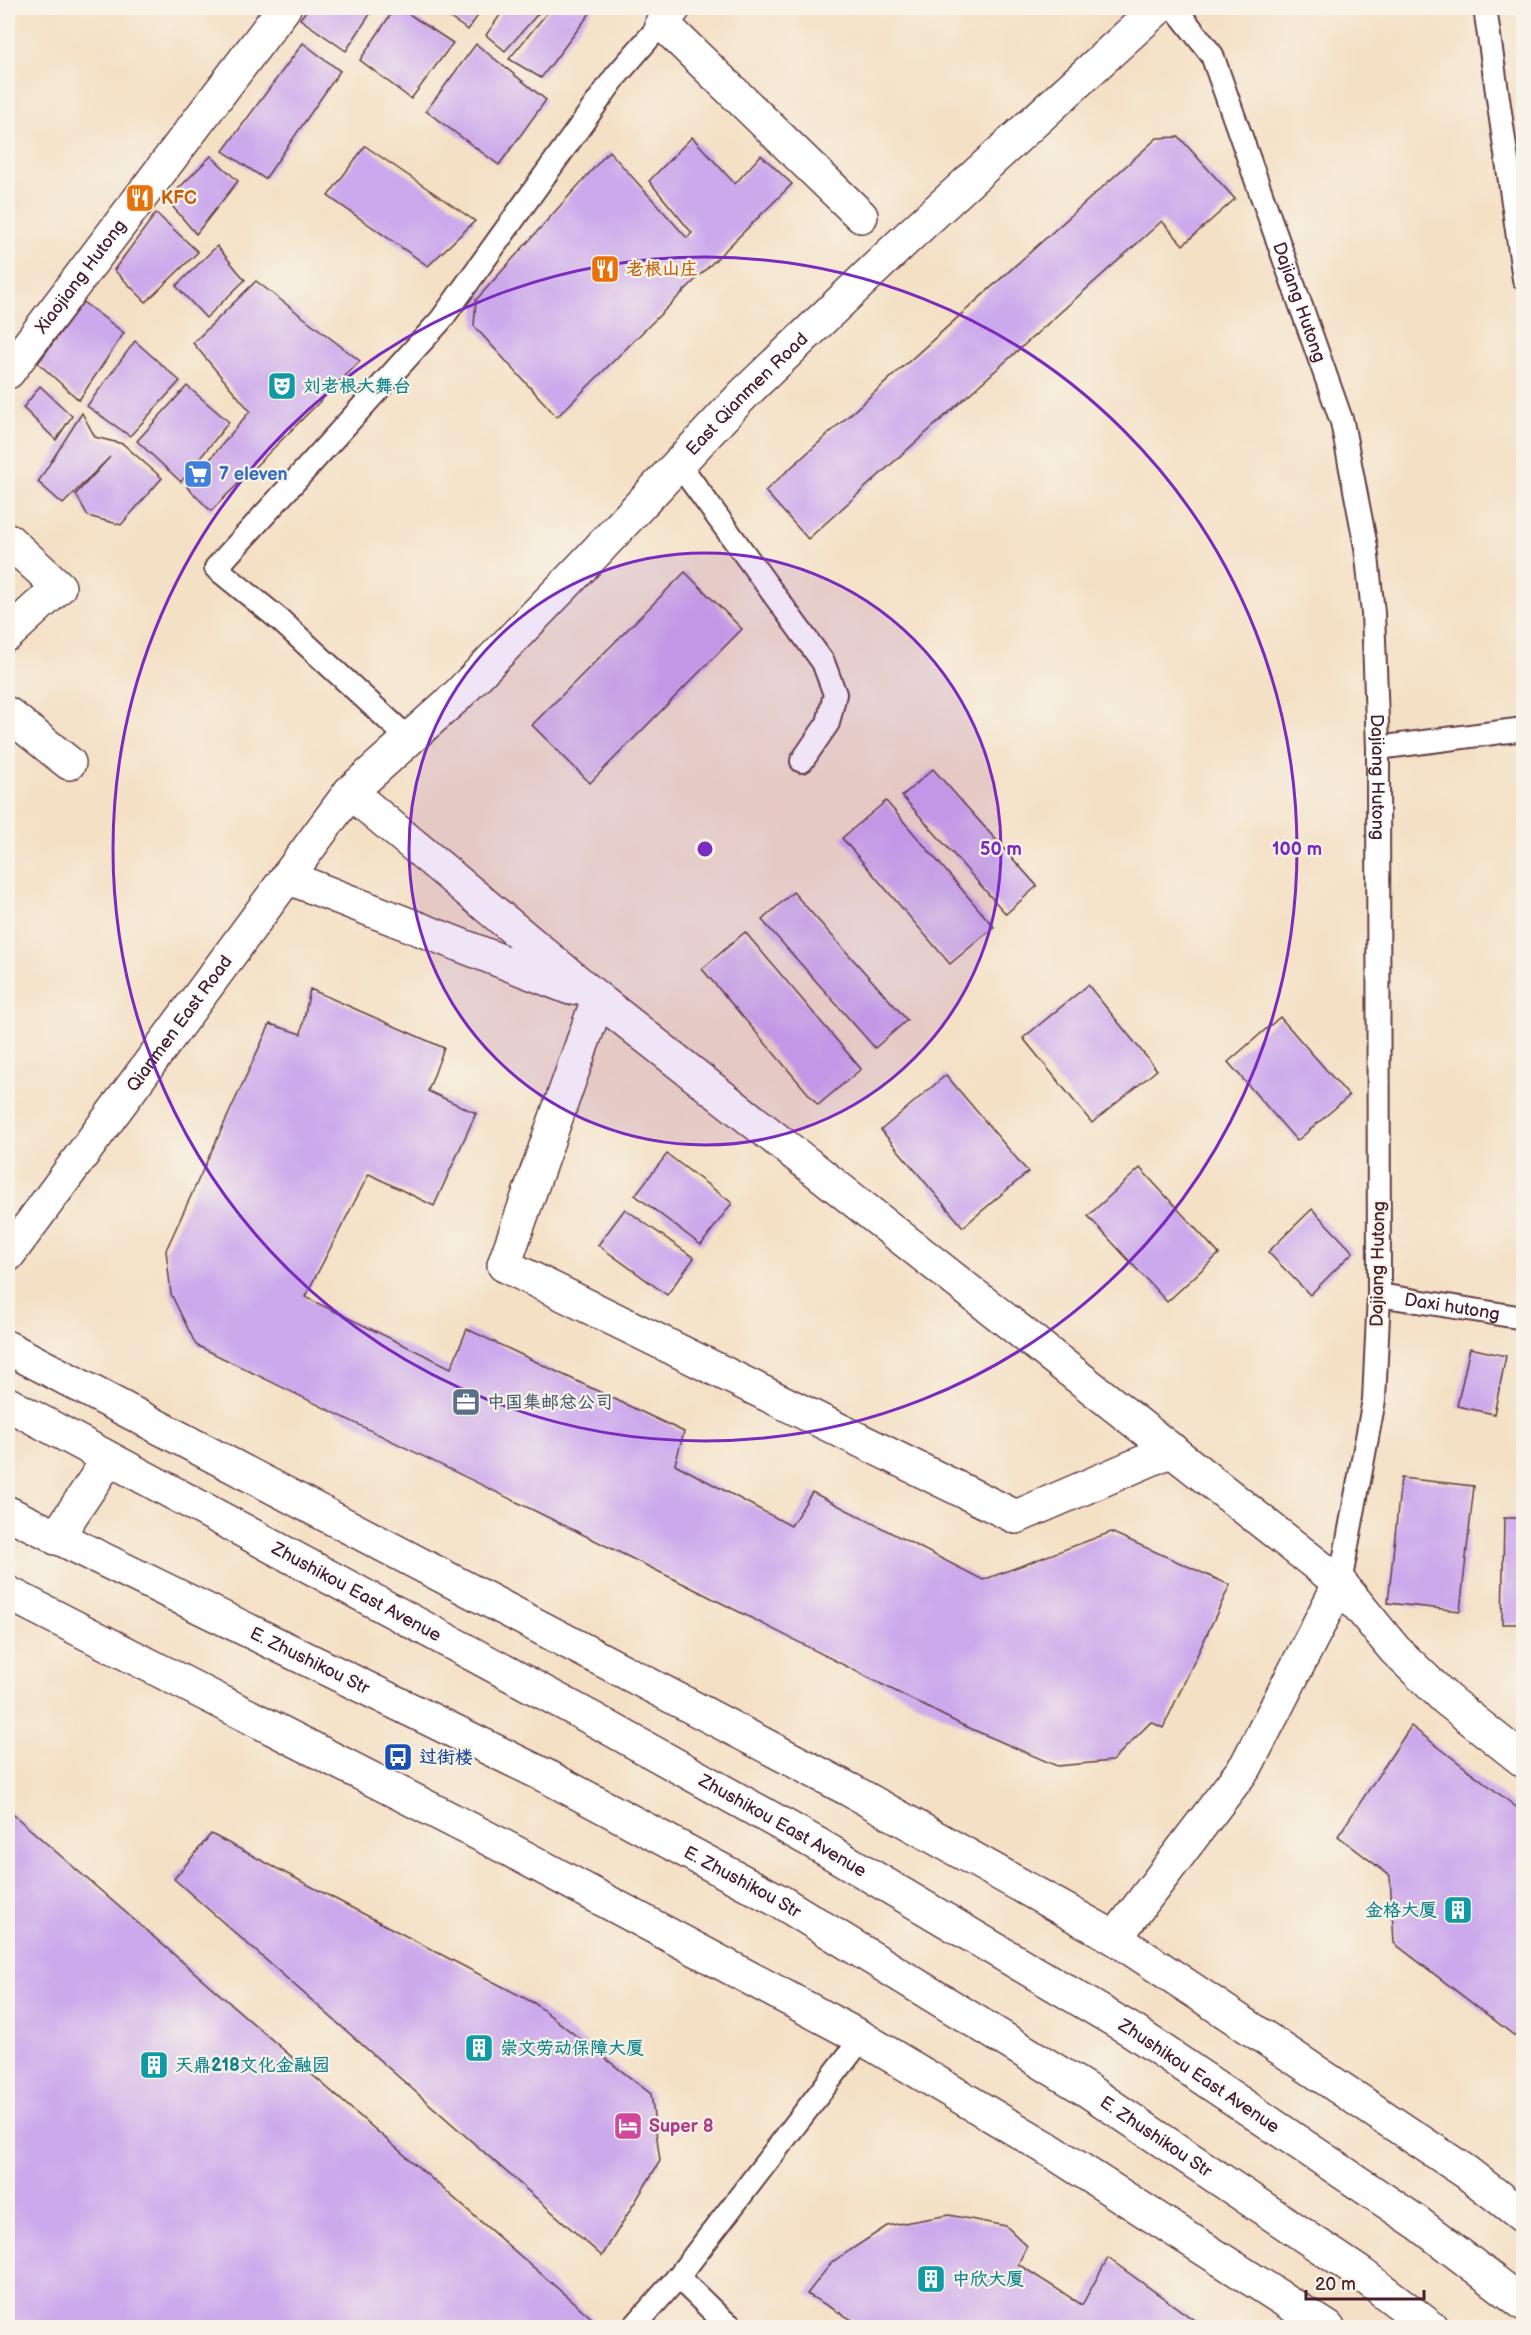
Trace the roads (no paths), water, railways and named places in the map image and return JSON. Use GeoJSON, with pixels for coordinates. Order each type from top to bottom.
{"type":"FeatureCollection","features":[{"type":"Feature","properties":{"kind":"street","name":"Xiaojiang Hutong"},"geometry":{"type":"LineString","coordinates":[[8,372],[284,8]]}},
{"type":"Feature","properties":{"kind":"street","name":"East Qianmen Road"},"geometry":{"type":"LineString","coordinates":[[350,792],[457,696],[743,395],[907,238],[1158,8]]}},
{"type":"Feature","properties":{"kind":"street"},"geometry":{"type":"LineString","coordinates":[[668,15],[861,216]]}},
{"type":"Feature","properties":{"kind":"street"},"geometry":{"type":"LineString","coordinates":[[8,540],[59,586],[8,634]]}},
{"type":"Feature","properties":{"kind":"street"},"geometry":{"type":"LineString","coordinates":[[8,714],[69,763]]}},
{"type":"Feature","properties":{"kind":"street"},"geometry":{"type":"LineString","coordinates":[[350,792],[598,999],[1340,1583],[1395,1650],[1446,1699],[1524,1761]]}},
{"type":"Feature","properties":{"kind":"street","name":"Qianmen East Road"},"geometry":{"type":"LineString","coordinates":[[8,1255],[350,792]]}},
{"type":"Feature","properties":{"kind":"street"},"geometry":{"type":"LineString","coordinates":[[287,877],[598,999]]}},
{"type":"Feature","properties":{"kind":"street"},"geometry":{"type":"LineString","coordinates":[[598,999],[504,1265],[1016,1517],[1172,1450]]}},
{"type":"Feature","properties":{"kind":"street"},"geometry":{"type":"LineString","coordinates":[[8,1348],[850,1790],[1115,1938],[1466,2172],[1524,2217]]}},
{"type":"Feature","properties":{"kind":"street","name":"Zhushikou East Avenue"},"geometry":{"type":"LineString","coordinates":[[8,1404],[108,1460],[593,1719],[818,1844],[1133,2031],[1418,2223],[1524,2304]]}},
{"type":"Feature","properties":{"kind":"street"},"geometry":{"type":"LineString","coordinates":[[56,1538],[108,1460]]}},
{"type":"Feature","properties":{"kind":"street","name":"E. Zhushikou Str"},"geometry":{"type":"LineString","coordinates":[[8,1513],[548,1777],[781,1902],[1087,2090],[1361,2274],[1432,2328]]}},
{"type":"Feature","properties":{"kind":"street"},"geometry":{"type":"LineString","coordinates":[[1115,1938],[1246,1766],[1340,1583]]}},
{"type":"Feature","properties":{"kind":"street"},"geometry":{"type":"LineString","coordinates":[[8,1593],[488,1838],[862,2038],[1045,2147],[1328,2328]]}},
{"type":"Feature","properties":{"kind":"lane","name":"Dajiang Hutong"},"geometry":{"type":"LineString","coordinates":[[1175,8],[1212,55],[1342,422],[1369,569],[1378,748],[1379,1295],[1374,1400],[1340,1583]]}},
{"type":"Feature","properties":{"kind":"lane"},"geometry":{"type":"LineString","coordinates":[[1485,8],[1524,279]]}},
{"type":"Feature","properties":{"kind":"lane"},"geometry":{"type":"LineString","coordinates":[[409,739],[280,620],[216,568],[441,320],[616,76],[668,15]]}},
{"type":"Feature","properties":{"kind":"lane"},"geometry":{"type":"LineString","coordinates":[[679,464],[823,662],[835,694],[828,723],[802,761]]}},
{"type":"Feature","properties":{"kind":"lane"},"geometry":{"type":"LineString","coordinates":[[1378,748],[1524,729]]}},
{"type":"Feature","properties":{"kind":"lane","name":"Daxi hutong"},"geometry":{"type":"LineString","coordinates":[[1379,1295],[1524,1318]]}},
{"type":"Feature","properties":{"kind":"lane"},"geometry":{"type":"LineString","coordinates":[[633,2328],[678,2277],[862,2038]]}},
{"type":"Feature","properties":{"kind":"lane"},"geometry":{"type":"LineString","coordinates":[[678,2277],[734,2328]]}},
{"type":"Feature","properties":{"kind":"place","name":"KFC"},"geometry":{"type":"Point","coordinates":[140,198]}},
{"type":"Feature","properties":{"kind":"place","name":"老根山庄"},"geometry":{"type":"Point","coordinates":[605,269]}},
{"type":"Feature","properties":{"kind":"place","name":"刘老根大舞台"},"geometry":{"type":"Point","coordinates":[282,386]}},
{"type":"Feature","properties":{"kind":"place","name":"7 eleven"},"geometry":{"type":"Point","coordinates":[198,474]}},
{"type":"Feature","properties":{"kind":"place","name":"中国集邮总公司"},"geometry":{"type":"Point","coordinates":[466,1402]}},
{"type":"Feature","properties":{"kind":"place","name":"过街楼"},"geometry":{"type":"Point","coordinates":[398,1757]}},
{"type":"Feature","properties":{"kind":"place","name":"金格大厦"},"geometry":{"type":"Point","coordinates":[1458,1910]}},
{"type":"Feature","properties":{"kind":"place","name":"崇文劳动保障大厦"},"geometry":{"type":"Point","coordinates":[479,2048]}},
{"type":"Feature","properties":{"kind":"place","name":"天鼎218文化金融园"},"geometry":{"type":"Point","coordinates":[154,2065]}},
{"type":"Feature","properties":{"kind":"place","name":"Super 8"},"geometry":{"type":"Point","coordinates":[628,2126]}},
{"type":"Feature","properties":{"kind":"place","name":"中欣大厦"},"geometry":{"type":"Point","coordinates":[931,2279]}}]}
